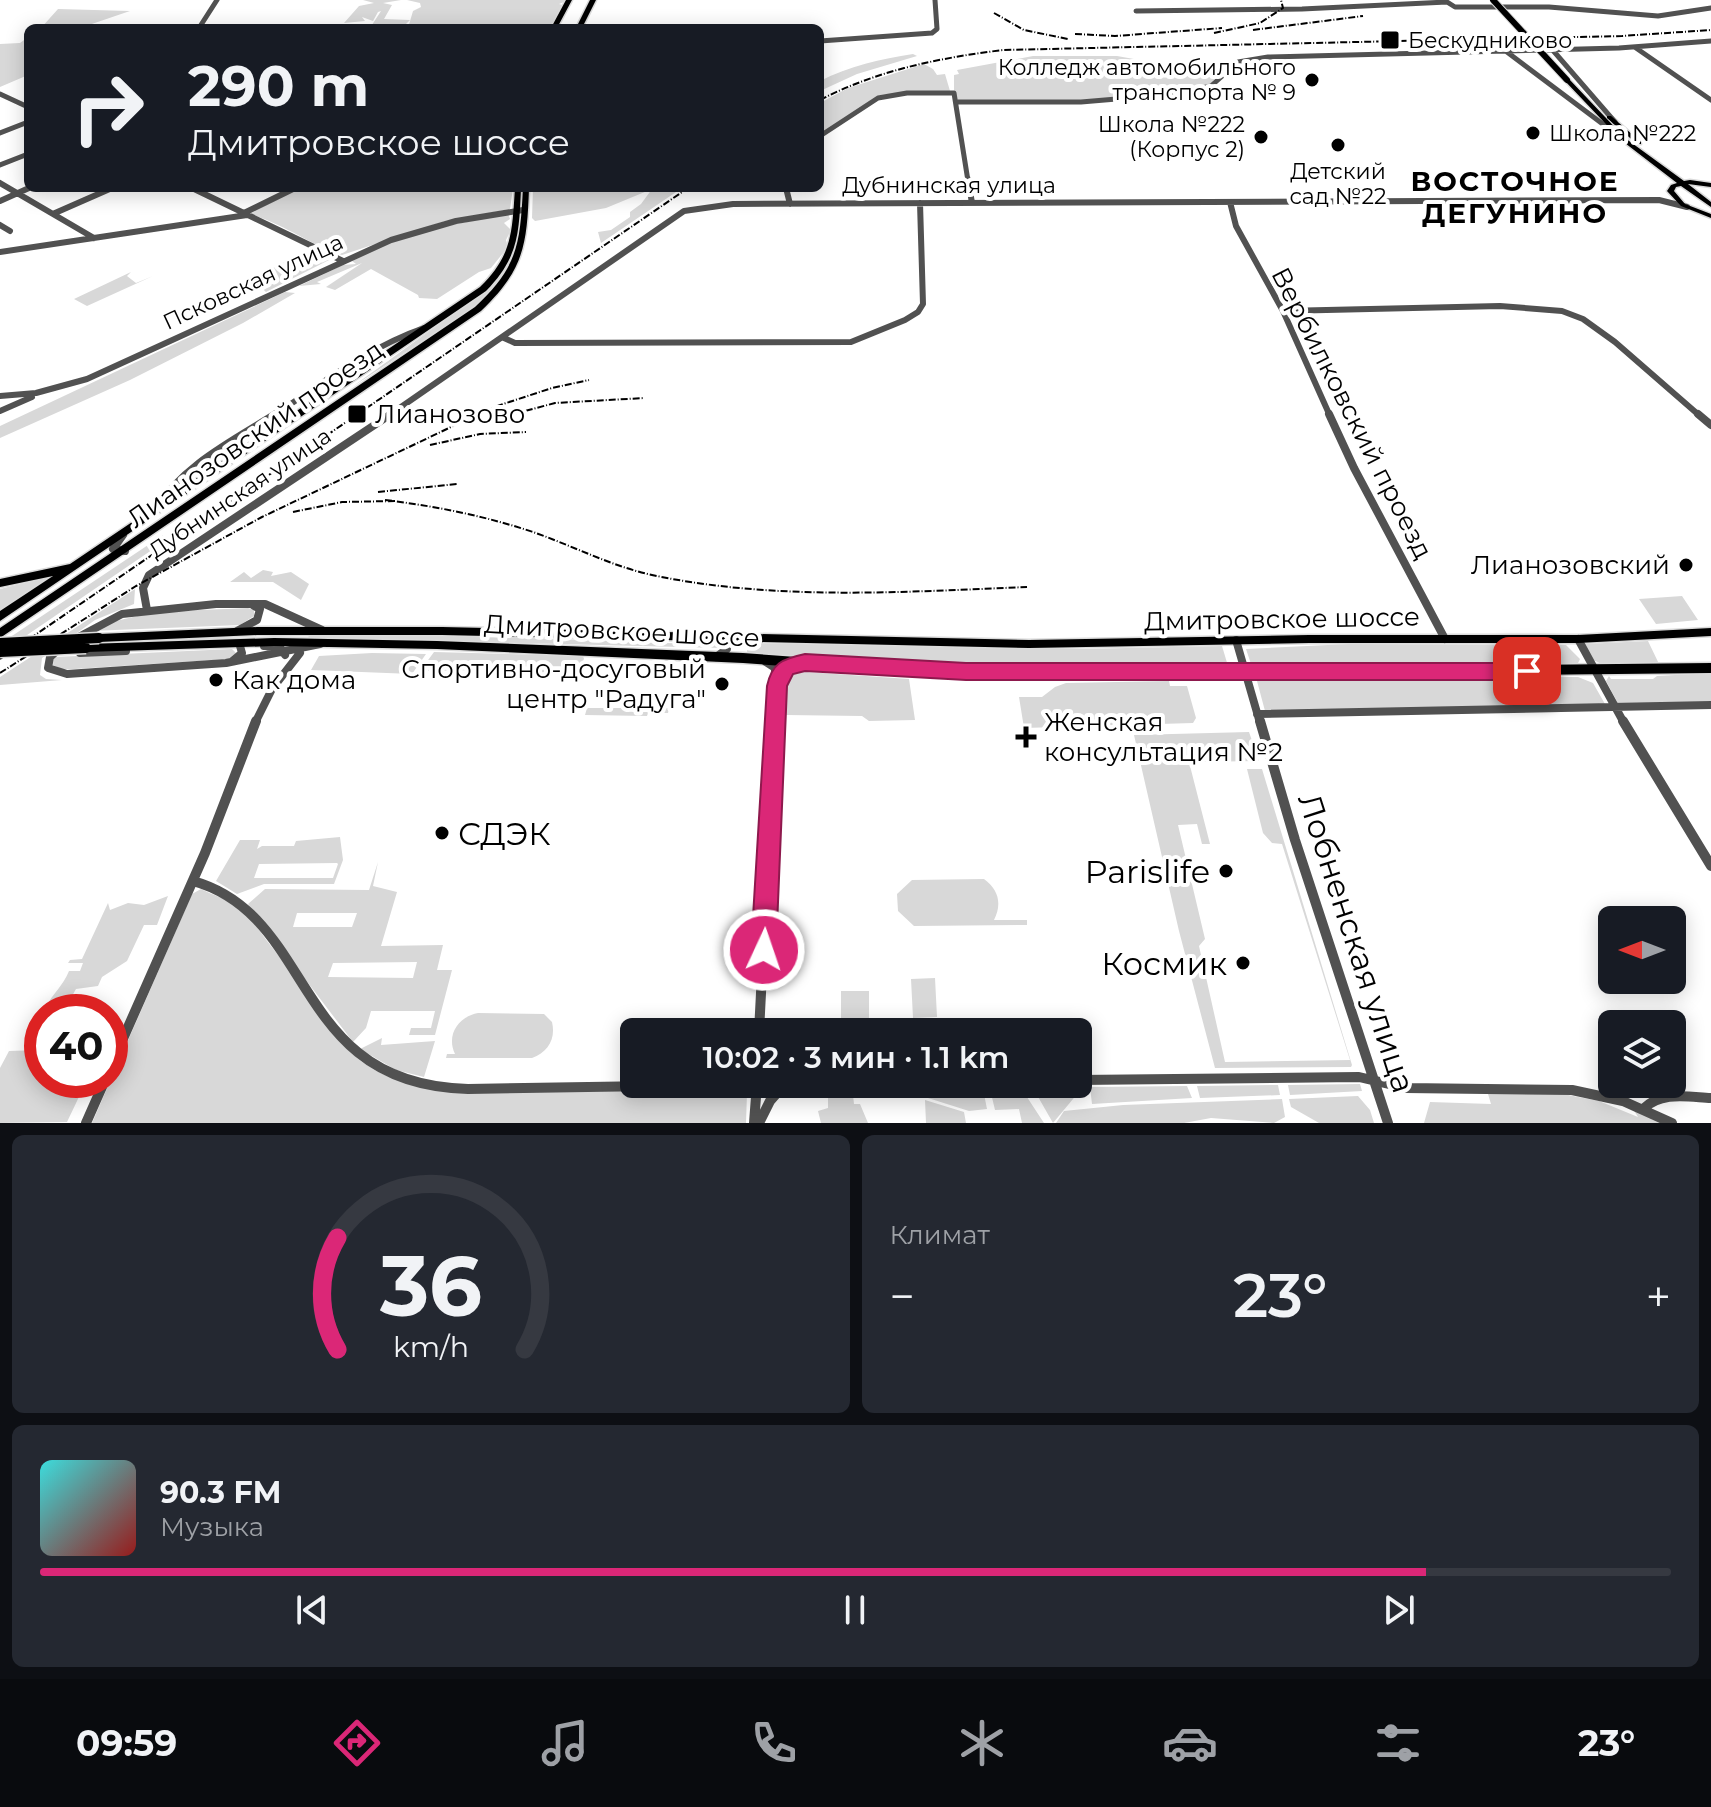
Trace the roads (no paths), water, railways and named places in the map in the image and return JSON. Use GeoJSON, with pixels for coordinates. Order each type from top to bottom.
{"type":"FeatureCollection","features":[{"type":"Feature","properties":{"kind":"main road"},"geometry":{"type":"LineString","coordinates":[[556,24],[569,0]]}},
{"type":"Feature","properties":{"kind":"main road"},"geometry":{"type":"LineString","coordinates":[[581,24],[593,0]]}},
{"type":"Feature","properties":{"kind":"main road"},"geometry":{"type":"LineString","coordinates":[[1493,2],[1623,139],[1672,176],[1687,207],[1711,216]]}},
{"type":"Feature","properties":{"kind":"main road"},"geometry":{"type":"LineString","coordinates":[[1569,82],[1618,125],[1679,186],[1711,205]]}},
{"type":"Feature","properties":{"kind":"main road"},"geometry":{"type":"LineString","coordinates":[[1679,186],[1711,185]]}},
{"type":"Feature","properties":{"kind":"main road"},"geometry":{"type":"LineString","coordinates":[[1679,186],[1711,197]]}},
{"type":"Feature","properties":{"kind":"main road"},"geometry":{"type":"LineString","coordinates":[[519,192],[521,211]]}},
{"type":"Feature","properties":{"kind":"main road"},"geometry":{"type":"LineString","coordinates":[[521,211],[525,192]]}},
{"type":"Feature","properties":{"kind":"main road","name":"Лианозовский проезд"},"geometry":{"type":"LineString","coordinates":[[73,565],[478,309],[506,282],[519,257],[521,211]]}},
{"type":"Feature","properties":{"kind":"main road","name":"Лианозовский проезд"},"geometry":{"type":"LineString","coordinates":[[0,634],[124,552],[483,289],[509,259],[521,211]]}},
{"type":"Feature","properties":{"kind":"main road"},"geometry":{"type":"LineString","coordinates":[[0,583],[124,552]]}},
{"type":"Feature","properties":{"kind":"main road"},"geometry":{"type":"LineString","coordinates":[[60,594],[72,581],[73,565]]}},
{"type":"Feature","properties":{"kind":"main road"},"geometry":{"type":"LineString","coordinates":[[0,617],[73,565]]}},
{"type":"Feature","properties":{"kind":"main road","name":"Дмитровское шоссе"},"geometry":{"type":"LineString","coordinates":[[0,643],[232,632],[755,658],[920,671],[1245,673],[1711,668]]}},
{"type":"Feature","properties":{"kind":"main road","name":"Дмитровское шоссе"},"geometry":{"type":"LineString","coordinates":[[0,652],[325,637],[718,638],[1029,644],[1578,639],[1711,632]]}},
{"type":"Feature","properties":{"kind":"street"},"geometry":{"type":"LineString","coordinates":[[202,24],[217,0]]}},
{"type":"Feature","properties":{"kind":"street"},"geometry":{"type":"LineString","coordinates":[[824,41],[932,33],[937,29],[935,0]]}},
{"type":"Feature","properties":{"kind":"street"},"geometry":{"type":"LineString","coordinates":[[1394,0],[1400,3]]}},
{"type":"Feature","properties":{"kind":"street"},"geometry":{"type":"LineString","coordinates":[[1136,11],[1447,2],[1455,7],[1493,2],[1504,6],[1668,14],[1695,13],[1711,8]]}},
{"type":"Feature","properties":{"kind":"street"},"geometry":{"type":"LineString","coordinates":[[956,102],[1090,102],[1195,89],[1213,85],[1227,70],[1247,60],[1337,57],[1377,51],[1636,48],[1711,41]]}},
{"type":"Feature","properties":{"kind":"street"},"geometry":{"type":"LineString","coordinates":[[1550,47],[1618,125]]}},
{"type":"Feature","properties":{"kind":"street"},"geometry":{"type":"LineString","coordinates":[[1636,48],[1711,100]]}},
{"type":"Feature","properties":{"kind":"street"},"geometry":{"type":"LineString","coordinates":[[1502,49],[1623,139]]}},
{"type":"Feature","properties":{"kind":"street"},"geometry":{"type":"LineString","coordinates":[[824,133],[881,97],[954,93],[972,203]]}},
{"type":"Feature","properties":{"kind":"street"},"geometry":{"type":"LineString","coordinates":[[1,95],[24,105]]}},
{"type":"Feature","properties":{"kind":"street"},"geometry":{"type":"LineString","coordinates":[[0,133],[24,124]]}},
{"type":"Feature","properties":{"kind":"street"},"geometry":{"type":"LineString","coordinates":[[0,165],[24,156]]}},
{"type":"Feature","properties":{"kind":"street"},"geometry":{"type":"LineString","coordinates":[[0,183],[94,238]]}},
{"type":"Feature","properties":{"kind":"street","name":"Дубнинская улица"},"geometry":{"type":"LineString","coordinates":[[1659,200],[1679,186]]}},
{"type":"Feature","properties":{"kind":"street"},"geometry":{"type":"LineString","coordinates":[[0,201],[24,190]]}},
{"type":"Feature","properties":{"kind":"street"},"geometry":{"type":"LineString","coordinates":[[55,213],[103,192]]}},
{"type":"Feature","properties":{"kind":"street"},"geometry":{"type":"LineString","coordinates":[[202,192],[343,261]]}},
{"type":"Feature","properties":{"kind":"street"},"geometry":{"type":"LineString","coordinates":[[0,252],[246,214],[287,192]]}},
{"type":"Feature","properties":{"kind":"street"},"geometry":{"type":"LineString","coordinates":[[787,192],[790,204]]}},
{"type":"Feature","properties":{"kind":"street","name":"Дубнинская улица"},"geometry":{"type":"LineString","coordinates":[[147,610],[143,588],[149,575],[504,338],[684,211],[725,205],[790,204],[1659,200],[1687,207]]}},
{"type":"Feature","properties":{"kind":"street","name":"Вербилковский проезд"},"geometry":{"type":"LineString","coordinates":[[1230,202],[1233,219],[1283,311],[1354,468],[1445,639]]}},
{"type":"Feature","properties":{"kind":"street"},"geometry":{"type":"LineString","coordinates":[[504,338],[515,343],[763,344],[860,340],[905,320],[918,312],[923,304],[920,203]]}},
{"type":"Feature","properties":{"kind":"street","name":"Псковская улица"},"geometry":{"type":"LineString","coordinates":[[2,397],[64,387],[108,370],[343,261],[431,227],[521,211]]}},
{"type":"Feature","properties":{"kind":"street"},"geometry":{"type":"LineString","coordinates":[[0,225],[10,231]]}},
{"type":"Feature","properties":{"kind":"street"},"geometry":{"type":"LineString","coordinates":[[1283,311],[1500,306],[1562,311],[1583,319],[1615,342],[1711,425]]}},
{"type":"Feature","properties":{"kind":"street"},"geometry":{"type":"LineString","coordinates":[[151,516],[170,487],[187,471],[371,352],[405,334],[429,327]]}},
{"type":"Feature","properties":{"kind":"street"},"geometry":{"type":"LineString","coordinates":[[0,411],[36,393]]}},
{"type":"Feature","properties":{"kind":"street"},"geometry":{"type":"LineString","coordinates":[[123,534],[113,549],[124,552]]}},
{"type":"Feature","properties":{"kind":"street"},"geometry":{"type":"LineString","coordinates":[[232,632],[250,627],[260,616],[260,609],[245,604]]}},
{"type":"Feature","properties":{"kind":"street","name":"Дмитровское шоссе"},"geometry":{"type":"LineString","coordinates":[[223,664],[67,674],[48,668],[53,653],[95,625],[120,614],[147,610],[245,604],[272,606],[325,637]]}},
{"type":"Feature","properties":{"kind":"street"},"geometry":{"type":"LineString","coordinates":[[223,664],[285,655],[325,637]]}},
{"type":"Feature","properties":{"kind":"street"},"geometry":{"type":"LineString","coordinates":[[715,657],[727,649],[726,642],[718,638]]}},
{"type":"Feature","properties":{"kind":"street"},"geometry":{"type":"LineString","coordinates":[[1578,639],[1593,671],[1711,866]]}},
{"type":"Feature","properties":{"kind":"street","name":"Лобненская улица"},"geometry":{"type":"LineString","coordinates":[[1236,640],[1388,1123]]}},
{"type":"Feature","properties":{"kind":"street"},"geometry":{"type":"LineString","coordinates":[[223,664],[240,656],[243,650],[240,646]]}},
{"type":"Feature","properties":{"kind":"street"},"geometry":{"type":"LineString","coordinates":[[83,650],[277,646],[284,650],[285,655],[280,676]]}},
{"type":"Feature","properties":{"kind":"street"},"geometry":{"type":"LineString","coordinates":[[128,1027],[193,881],[260,715],[280,676],[303,649]]}},
{"type":"Feature","properties":{"kind":"street"},"geometry":{"type":"LineString","coordinates":[[755,658],[773,666],[777,686],[760,1018]]}},
{"type":"Feature","properties":{"kind":"street"},"geometry":{"type":"LineString","coordinates":[[777,686],[785,668],[805,663]]}},
{"type":"Feature","properties":{"kind":"street"},"geometry":{"type":"LineString","coordinates":[[1257,714],[1711,705]]}},
{"type":"Feature","properties":{"kind":"street"},"geometry":{"type":"LineString","coordinates":[[193,881],[222,889],[243,907],[337,1033],[364,1058],[405,1081],[461,1087],[620,1085]]}},
{"type":"Feature","properties":{"kind":"street"},"geometry":{"type":"LineString","coordinates":[[1092,1080],[1359,1077],[1406,1088],[1572,1090],[1603,1094],[1672,1123]]}},
{"type":"Feature","properties":{"kind":"street"},"geometry":{"type":"LineString","coordinates":[[86,1123],[97,1098]]}},
{"type":"Feature","properties":{"kind":"street"},"geometry":{"type":"LineString","coordinates":[[757,1098],[757,1123]]}},
{"type":"Feature","properties":{"kind":"street"},"geometry":{"type":"LineString","coordinates":[[757,1123],[772,1098]]}},
{"type":"Feature","properties":{"kind":"street"},"geometry":{"type":"LineString","coordinates":[[1643,1109],[1647,1103],[1658,1099],[1711,1098]]}},
{"type":"Feature","properties":{"kind":"railway"},"geometry":{"type":"LineString","coordinates":[[1214,33],[1260,23],[1283,8],[1281,0]]}},
{"type":"Feature","properties":{"kind":"railway"},"geometry":{"type":"LineString","coordinates":[[994,13],[1024,30],[1068,39]]}},
{"type":"Feature","properties":{"kind":"railway"},"geometry":{"type":"LineString","coordinates":[[1253,30],[1363,16]]}},
{"type":"Feature","properties":{"kind":"railway"},"geometry":{"type":"LineString","coordinates":[[1075,34],[1115,36],[1222,28]]}},
{"type":"Feature","properties":{"kind":"railway"},"geometry":{"type":"LineString","coordinates":[[824,98],[909,67],[1003,50],[1622,36],[1711,30]]}},
{"type":"Feature","properties":{"kind":"railway"},"geometry":{"type":"LineString","coordinates":[[0,659],[682,192]]}},
{"type":"Feature","properties":{"kind":"railway"},"geometry":{"type":"LineString","coordinates":[[0,673],[136,586],[262,517],[491,408],[552,388],[589,380]]}},
{"type":"Feature","properties":{"kind":"railway"},"geometry":{"type":"LineString","coordinates":[[491,420],[555,403],[644,398]]}},
{"type":"Feature","properties":{"kind":"railway"},"geometry":{"type":"LineString","coordinates":[[430,445],[480,434],[526,432]]}},
{"type":"Feature","properties":{"kind":"railway"},"geometry":{"type":"LineString","coordinates":[[378,492],[457,484]]}},
{"type":"Feature","properties":{"kind":"railway"},"geometry":{"type":"LineString","coordinates":[[385,500],[392,501]]}},
{"type":"Feature","properties":{"kind":"railway"},"geometry":{"type":"LineString","coordinates":[[293,512],[342,502],[392,501]]}},
{"type":"Feature","properties":{"kind":"railway"},"geometry":{"type":"LineString","coordinates":[[392,501],[497,521],[637,571],[698,583],[745,589],[839,593],[1027,587]]}},
{"type":"Feature","properties":{"kind":"railway"},"geometry":{"type":"LineString","coordinates":[[392,501],[396,501]]}},
{"type":"Feature","properties":{"kind":"place","name":"Бескудниково"},"geometry":{"type":"Point","coordinates":[1390,40]}},
{"type":"Feature","properties":{"kind":"place","name":"Колледж автомобильного транспорта № 9"},"geometry":{"type":"Point","coordinates":[1312,80]}},
{"type":"Feature","properties":{"kind":"place","name":"Школа №222"},"geometry":{"type":"Point","coordinates":[1533,133]}},
{"type":"Feature","properties":{"kind":"place","name":"Школа №222 (Корпус 2)"},"geometry":{"type":"Point","coordinates":[1261,137]}},
{"type":"Feature","properties":{"kind":"place","name":"Детский сад №22"},"geometry":{"type":"Point","coordinates":[1338,145]}},
{"type":"Feature","properties":{"kind":"place","name":"Лианозово"},"geometry":{"type":"Point","coordinates":[357,414]}},
{"type":"Feature","properties":{"kind":"place","name":"Лианозовский"},"geometry":{"type":"Point","coordinates":[1686,565]}},
{"type":"Feature","properties":{"kind":"place","name":"Как дома"},"geometry":{"type":"Point","coordinates":[216,680]}},
{"type":"Feature","properties":{"kind":"place","name":"Спортивно-досуговый центр \"Радуга\""},"geometry":{"type":"Point","coordinates":[722,684]}},
{"type":"Feature","properties":{"kind":"place","name":"Женская консультация №2"},"geometry":{"type":"Point","coordinates":[1026,737]}},
{"type":"Feature","properties":{"kind":"place","name":"СДЭК"},"geometry":{"type":"Point","coordinates":[442,833]}},
{"type":"Feature","properties":{"kind":"place","name":"Parislife"},"geometry":{"type":"Point","coordinates":[1226,871]}},
{"type":"Feature","properties":{"kind":"place","name":"Космик"},"geometry":{"type":"Point","coordinates":[1243,963]}},
{"type":"Feature","properties":{"kind":"district","name":"ВОСТОЧНОЕ ДЕГУНИНО"},"geometry":{"type":"Point","coordinates":[1515,197]}}]}
